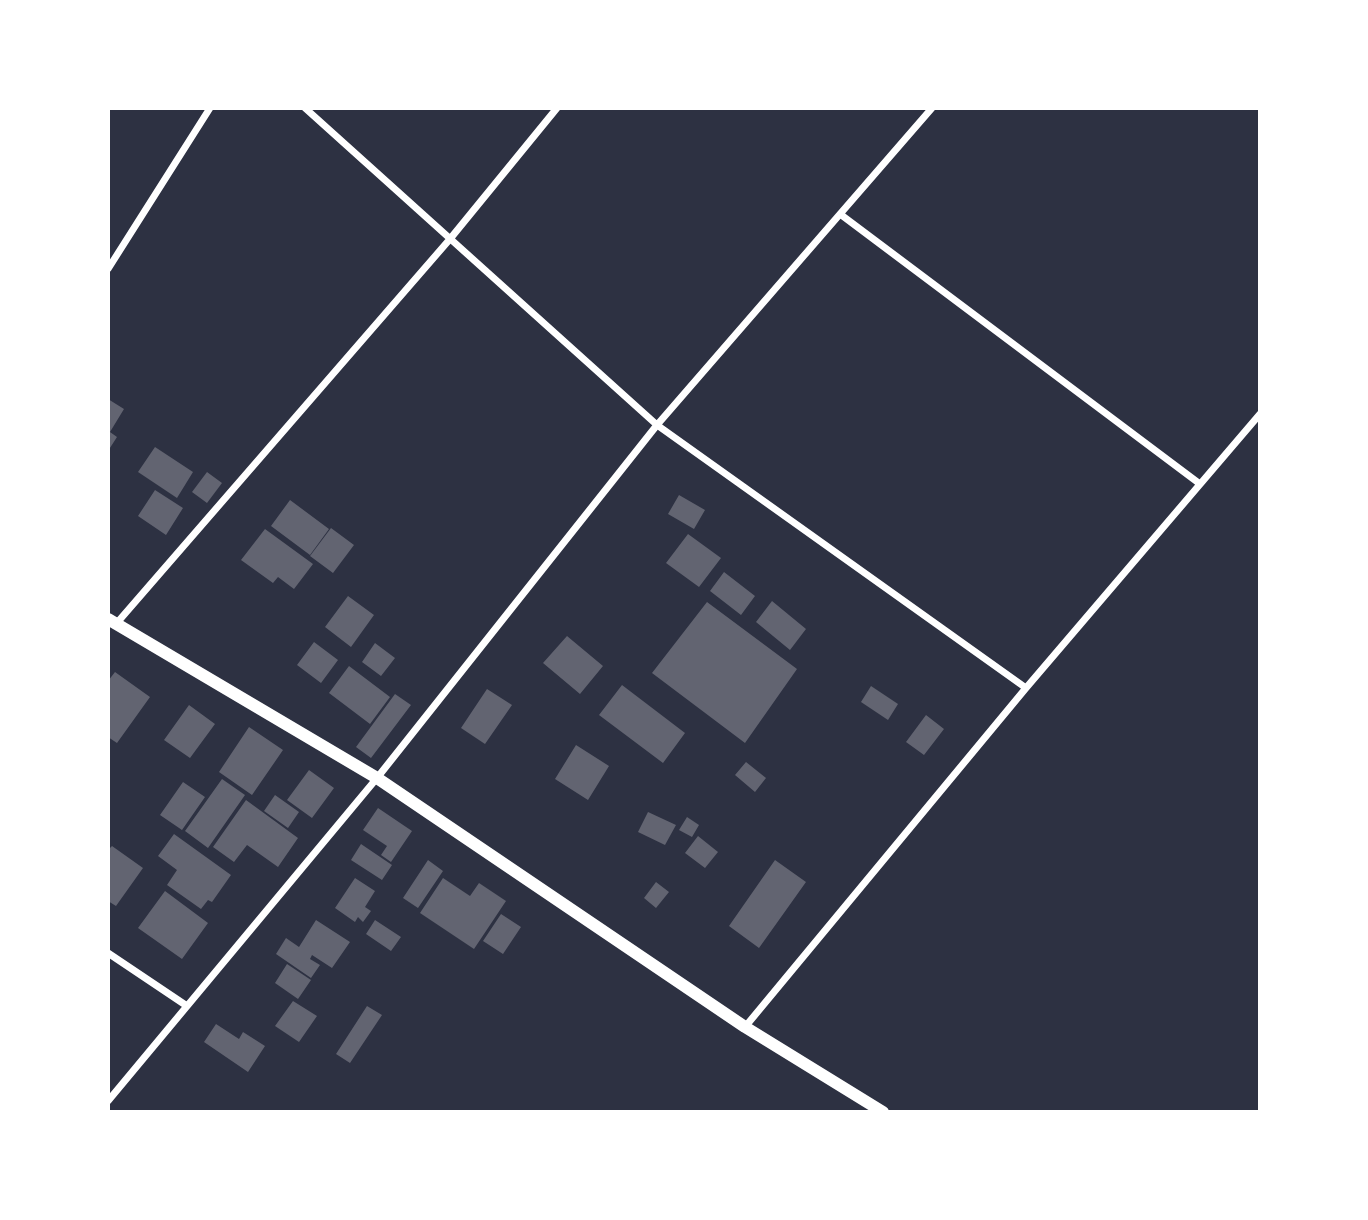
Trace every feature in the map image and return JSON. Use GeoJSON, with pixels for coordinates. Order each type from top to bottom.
{"type":"FeatureCollection","features":[{"type":"Feature","properties":{"kind":"street"},"geometry":{"type":"LineString","coordinates":[[108,269],[209,108]]}},
{"type":"Feature","properties":{"kind":"street"},"geometry":{"type":"LineString","coordinates":[[305,108],[657,425],[1026,688]]}},
{"type":"Feature","properties":{"kind":"street"},"geometry":{"type":"LineString","coordinates":[[557,108],[450,239],[112,621],[377,778],[746,1027],[883,1111]]}},
{"type":"Feature","properties":{"kind":"street"},"geometry":{"type":"LineString","coordinates":[[108,1101],[377,778],[657,425],[932,108]]}},
{"type":"Feature","properties":{"kind":"street"},"geometry":{"type":"LineString","coordinates":[[840,214],[1200,484]]}},
{"type":"Feature","properties":{"kind":"street"},"geometry":{"type":"LineString","coordinates":[[746,1027],[1026,688],[1259,414]]}},
{"type":"Feature","properties":{"kind":"street"},"geometry":{"type":"LineString","coordinates":[[108,953],[187,1006]]}},
{"type":"Feature","properties":{"kind":"building"},"geometry":{"type":"Polygon","coordinates":[[[108,399],[124,409],[110,432],[117,437],[108,451],[108,399]]]}},
{"type":"Feature","properties":{"kind":"building"},"geometry":{"type":"Polygon","coordinates":[[[155,447],[193,472],[177,498],[138,472],[155,447]]]}},
{"type":"Feature","properties":{"kind":"building"},"geometry":{"type":"Polygon","coordinates":[[[207,472],[222,483],[207,503],[192,492],[207,472]]]}},
{"type":"Feature","properties":{"kind":"building"},"geometry":{"type":"Polygon","coordinates":[[[155,490],[183,508],[166,535],[138,516],[155,490]]]}},
{"type":"Feature","properties":{"kind":"building"},"geometry":{"type":"Polygon","coordinates":[[[679,495],[705,510],[694,529],[668,514],[679,495]]]}},
{"type":"Feature","properties":{"kind":"building"},"geometry":{"type":"Polygon","coordinates":[[[290,500],[329,529],[310,555],[271,526],[290,500]]]}},
{"type":"Feature","properties":{"kind":"building"},"geometry":{"type":"Polygon","coordinates":[[[331,528],[354,545],[333,573],[310,556],[331,528]]]}},
{"type":"Feature","properties":{"kind":"building"},"geometry":{"type":"Polygon","coordinates":[[[265,529],[313,564],[294,589],[278,577],[273,583],[241,560],[265,529]]]}},
{"type":"Feature","properties":{"kind":"building"},"geometry":{"type":"Polygon","coordinates":[[[688,534],[721,558],[699,587],[666,563],[688,534]]]}},
{"type":"Feature","properties":{"kind":"building"},"geometry":{"type":"Polygon","coordinates":[[[724,572],[755,596],[741,615],[710,591],[724,572]]]}},
{"type":"Feature","properties":{"kind":"building"},"geometry":{"type":"Polygon","coordinates":[[[348,596],[374,615],[351,647],[325,627],[348,596]]]}},
{"type":"Feature","properties":{"kind":"building"},"geometry":{"type":"Polygon","coordinates":[[[772,601],[806,629],[790,650],[756,622],[772,601]]]}},
{"type":"Feature","properties":{"kind":"building"},"geometry":{"type":"Polygon","coordinates":[[[707,602],[797,669],[745,743],[652,673],[707,602]]]}},
{"type":"Feature","properties":{"kind":"building"},"geometry":{"type":"Polygon","coordinates":[[[567,636],[603,666],[580,694],[543,663],[567,636]]]}},
{"type":"Feature","properties":{"kind":"building"},"geometry":{"type":"Polygon","coordinates":[[[314,642],[338,660],[321,683],[297,665],[314,642]]]}},
{"type":"Feature","properties":{"kind":"building"},"geometry":{"type":"Polygon","coordinates":[[[375,643],[395,658],[381,676],[362,662],[375,643]]]}},
{"type":"Feature","properties":{"kind":"building"},"geometry":{"type":"Polygon","coordinates":[[[349,666],[390,697],[370,724],[329,693],[349,666]]]}},
{"type":"Feature","properties":{"kind":"building"},"geometry":{"type":"Polygon","coordinates":[[[115,672],[150,697],[117,743],[108,737],[108,681],[115,672]]]}},
{"type":"Feature","properties":{"kind":"building"},"geometry":{"type":"Polygon","coordinates":[[[622,685],[685,733],[663,763],[599,715],[622,685]]]}},
{"type":"Feature","properties":{"kind":"building"},"geometry":{"type":"Polygon","coordinates":[[[871,686],[898,704],[888,720],[861,702],[871,686]]]}},
{"type":"Feature","properties":{"kind":"building"},"geometry":{"type":"Polygon","coordinates":[[[487,689],[512,705],[485,744],[461,728],[487,689]]]}},
{"type":"Feature","properties":{"kind":"building"},"geometry":{"type":"Polygon","coordinates":[[[395,694],[411,705],[371,758],[356,747],[395,694]]]}},
{"type":"Feature","properties":{"kind":"building"},"geometry":{"type":"Polygon","coordinates":[[[189,705],[215,724],[190,758],[164,740],[189,705]]]}},
{"type":"Feature","properties":{"kind":"building"},"geometry":{"type":"Polygon","coordinates":[[[926,715],[944,729],[924,755],[906,742],[926,715]]]}},
{"type":"Feature","properties":{"kind":"building"},"geometry":{"type":"Polygon","coordinates":[[[249,727],[283,750],[252,795],[219,772],[249,727]]]}},
{"type":"Feature","properties":{"kind":"building"},"geometry":{"type":"Polygon","coordinates":[[[576,745],[609,766],[588,800],[555,779],[576,745]]]}},
{"type":"Feature","properties":{"kind":"building"},"geometry":{"type":"Polygon","coordinates":[[[746,762],[766,778],[755,792],[735,775],[746,762]]]}},
{"type":"Feature","properties":{"kind":"building"},"geometry":{"type":"Polygon","coordinates":[[[309,770],[334,788],[312,818],[287,800],[309,770]]]}},
{"type":"Feature","properties":{"kind":"building"},"geometry":{"type":"Polygon","coordinates":[[[222,779],[245,795],[208,848],[185,831],[222,779]]]}},
{"type":"Feature","properties":{"kind":"building"},"geometry":{"type":"Polygon","coordinates":[[[183,782],[205,797],[182,830],[160,815],[183,782]]]}},
{"type":"Feature","properties":{"kind":"building"},"geometry":{"type":"Polygon","coordinates":[[[275,795],[299,812],[288,828],[264,811],[275,795]]]}},
{"type":"Feature","properties":{"kind":"building"},"geometry":{"type":"Polygon","coordinates":[[[246,800],[298,838],[278,867],[247,845],[234,862],[213,847],[246,800]]]}},
{"type":"Feature","properties":{"kind":"building"},"geometry":{"type":"Polygon","coordinates":[[[378,808],[412,831],[391,862],[381,855],[387,846],[363,830],[378,808]]]}},
{"type":"Feature","properties":{"kind":"building"},"geometry":{"type":"Polygon","coordinates":[[[648,812],[676,825],[665,845],[638,832],[648,812]]]}},
{"type":"Feature","properties":{"kind":"building"},"geometry":{"type":"Polygon","coordinates":[[[687,817],[699,825],[692,837],[679,830],[687,817]]]}},
{"type":"Feature","properties":{"kind":"building"},"geometry":{"type":"Polygon","coordinates":[[[174,834],[231,875],[212,902],[208,900],[201,909],[167,885],[177,870],[158,856],[174,834]]]}},
{"type":"Feature","properties":{"kind":"building"},"geometry":{"type":"Polygon","coordinates":[[[698,836],[718,852],[705,868],[685,853],[698,836]]]}},
{"type":"Feature","properties":{"kind":"building"},"geometry":{"type":"Polygon","coordinates":[[[361,844],[392,865],[382,880],[351,860],[361,844]]]}},
{"type":"Feature","properties":{"kind":"building"},"geometry":{"type":"Polygon","coordinates":[[[112,846],[143,868],[116,906],[108,901],[108,850],[112,846]]]}},
{"type":"Feature","properties":{"kind":"building"},"geometry":{"type":"Polygon","coordinates":[[[428,860],[443,871],[418,908],[403,898],[428,860]]]}},
{"type":"Feature","properties":{"kind":"building"},"geometry":{"type":"Polygon","coordinates":[[[775,860],[806,882],[759,948],[729,926],[775,860]]]}},
{"type":"Feature","properties":{"kind":"building"},"geometry":{"type":"Polygon","coordinates":[[[355,878],[375,891],[365,907],[371,911],[363,922],[358,917],[355,922],[335,908],[355,878]]]}},
{"type":"Feature","properties":{"kind":"building"},"geometry":{"type":"Polygon","coordinates":[[[443,878],[470,896],[479,883],[506,901],[474,949],[420,913],[443,878]]]}},
{"type":"Feature","properties":{"kind":"building"},"geometry":{"type":"Polygon","coordinates":[[[656,882],[669,892],[656,908],[644,898],[656,882]]]}},
{"type":"Feature","properties":{"kind":"building"},"geometry":{"type":"Polygon","coordinates":[[[165,891],[208,923],[182,959],[138,928],[165,891]]]}},
{"type":"Feature","properties":{"kind":"building"},"geometry":{"type":"Polygon","coordinates":[[[501,914],[521,927],[503,954],[483,941],[501,914]]]}},
{"type":"Feature","properties":{"kind":"building"},"geometry":{"type":"Polygon","coordinates":[[[316,920],[350,942],[332,968],[312,955],[310,959],[320,965],[311,978],[276,954],[286,938],[299,947],[316,920]]]}},
{"type":"Feature","properties":{"kind":"building"},"geometry":{"type":"Polygon","coordinates":[[[375,920],[401,937],[391,951],[366,934],[375,920]]]}},
{"type":"Feature","properties":{"kind":"building"},"geometry":{"type":"Polygon","coordinates":[[[287,964],[311,980],[298,999],[275,983],[287,964]]]}},
{"type":"Feature","properties":{"kind":"building"},"geometry":{"type":"Polygon","coordinates":[[[293,1001],[317,1016],[299,1042],[275,1026],[293,1001]]]}},
{"type":"Feature","properties":{"kind":"building"},"geometry":{"type":"Polygon","coordinates":[[[367,1006],[382,1015],[350,1063],[336,1054],[367,1006]]]}},
{"type":"Feature","properties":{"kind":"building"},"geometry":{"type":"Polygon","coordinates":[[[216,1024],[239,1039],[243,1032],[265,1046],[248,1072],[204,1042],[216,1024]]]}}]}
